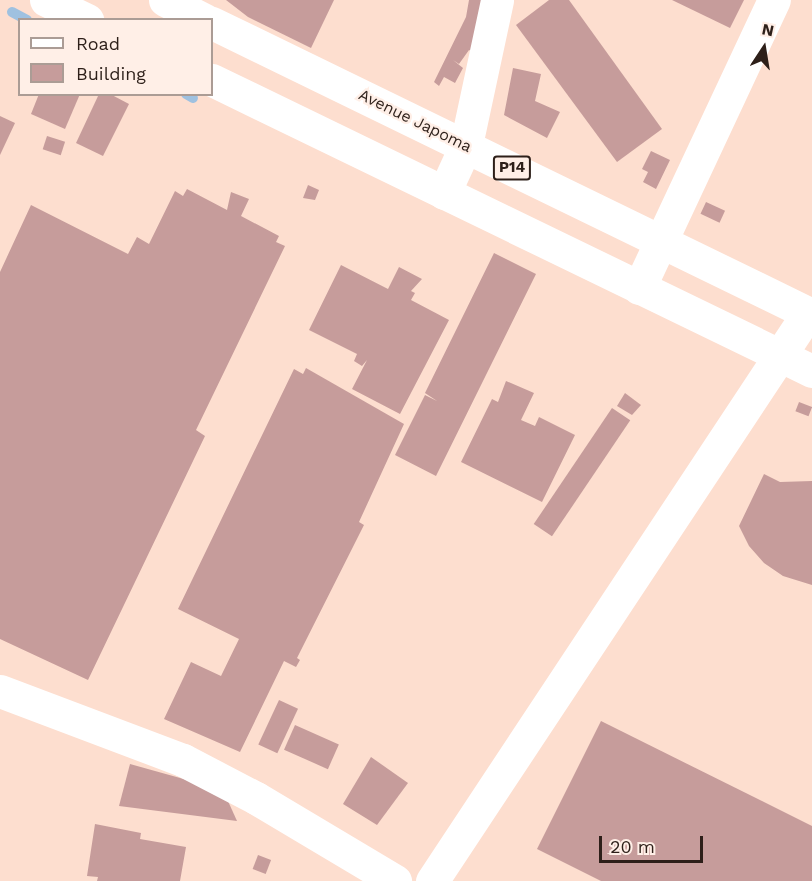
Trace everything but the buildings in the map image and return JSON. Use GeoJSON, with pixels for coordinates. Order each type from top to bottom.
{"type":"FeatureCollection","features":[{"type":"Feature","properties":{"kind":"main road"},"geometry":{"type":"LineString","coordinates":[[46,0],[83,18]]}},
{"type":"Feature","properties":{"kind":"main road"},"geometry":{"type":"LineString","coordinates":[[165,0],[201,18]]}},
{"type":"Feature","properties":{"kind":"main road"},"geometry":{"type":"LineString","coordinates":[[444,193],[466,145],[497,0]]}},
{"type":"Feature","properties":{"kind":"main road"},"geometry":{"type":"LineString","coordinates":[[639,288],[774,0]]}},
{"type":"Feature","properties":{"kind":"main road","name":"Avenue Japoma"},"geometry":{"type":"LineString","coordinates":[[213,23],[663,240],[810,314]]}},
{"type":"Feature","properties":{"kind":"main road"},"geometry":{"type":"LineString","coordinates":[[213,80],[812,371]]}},
{"type":"Feature","properties":{"kind":"main road"},"geometry":{"type":"LineString","coordinates":[[432,881],[810,314]]}},
{"type":"Feature","properties":{"kind":"main road"},"geometry":{"type":"LineString","coordinates":[[0,691],[183,760],[256,798],[394,881]]}},
{"type":"Feature","properties":{"kind":"waterway"},"geometry":{"type":"LineString","coordinates":[[12,12],[23,18]]}},
{"type":"Feature","properties":{"kind":"waterway"},"geometry":{"type":"LineString","coordinates":[[190,96],[193,98]]}}]}
